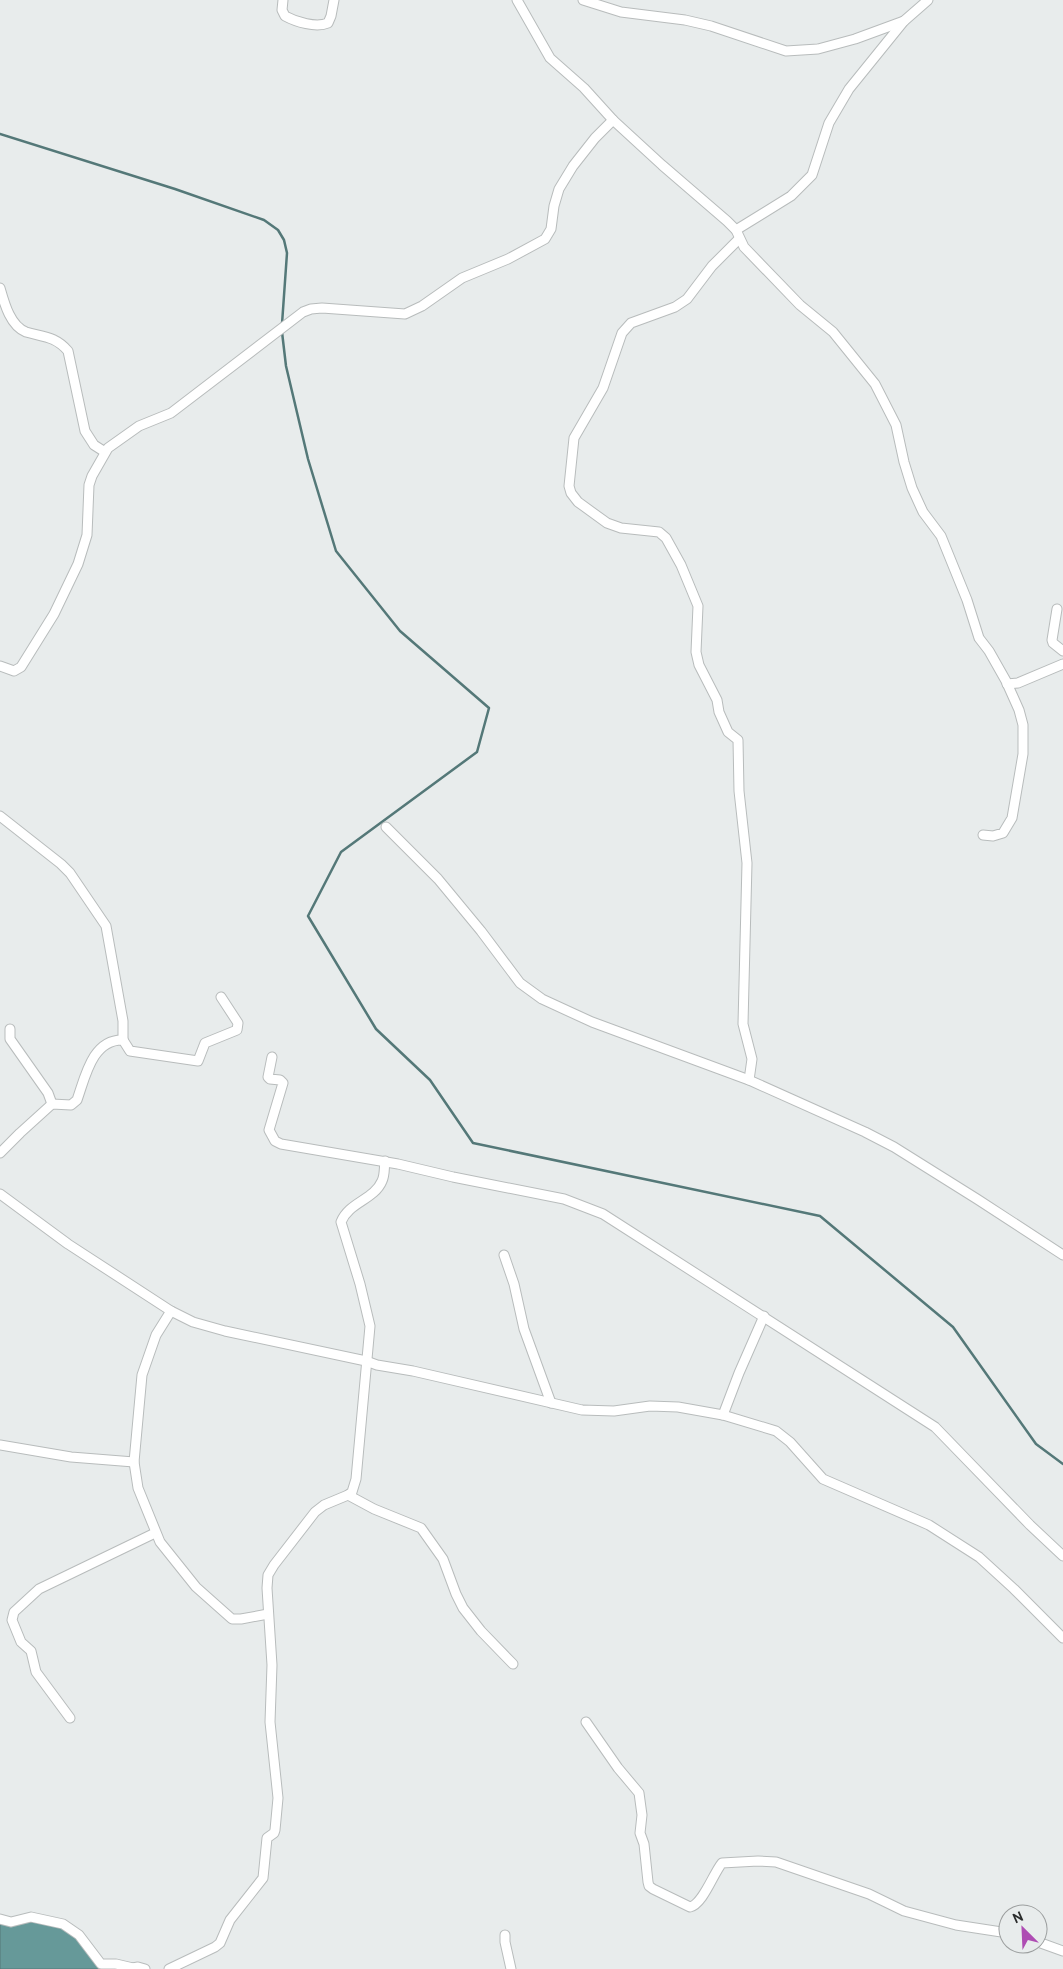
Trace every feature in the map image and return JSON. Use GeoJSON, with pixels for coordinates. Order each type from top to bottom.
{"type":"FeatureCollection","features":[{"type":"Feature","properties":{"kind":"street"},"geometry":{"type":"LineString","coordinates":[[283,0],[283,14],[287,18],[320,25],[328,23],[330,20],[334,0]]}},
{"type":"Feature","properties":{"kind":"street"},"geometry":{"type":"LineString","coordinates":[[517,0],[547,55],[584,88],[613,120],[737,234],[744,248],[800,305],[833,332],[875,384],[896,425],[912,488],[923,512],[941,536],[967,600],[979,638],[989,651],[1007,684],[1019,710],[1023,725],[1024,737],[1012,818],[1003,833],[993,836],[983,835]]}},
{"type":"Feature","properties":{"kind":"street"},"geometry":{"type":"LineString","coordinates":[[583,0],[621,12],[685,20],[711,26],[786,51],[818,50],[855,39],[904,20]]}},
{"type":"Feature","properties":{"kind":"street"},"geometry":{"type":"LineString","coordinates":[[750,1080],[752,1059],[743,1024],[748,863],[739,791],[738,740],[728,732],[719,712],[717,700],[699,665],[696,652],[699,611],[696,597],[671,546],[659,532],[621,528],[607,523],[578,502],[571,493],[569,486],[574,438],[603,388],[622,333],[631,323],[675,306],[687,299],[737,234],[790,196],[812,175],[829,123],[848,89],[904,20],[928,0]]}},
{"type":"Feature","properties":{"kind":"street"},"geometry":{"type":"LineString","coordinates":[[0,666],[14,671],[21,666],[54,614],[70,583],[87,535],[89,485],[105,452],[115,441],[133,429],[171,414],[298,315],[311,309],[406,314],[422,306],[462,278],[508,259],[545,239],[551,228],[554,206],[562,184],[595,138],[613,120]]}},
{"type":"Feature","properties":{"kind":"street"},"geometry":{"type":"LineString","coordinates":[[0,288],[8,311],[20,328],[61,342],[68,351],[85,431],[94,445],[105,452]]}},
{"type":"Feature","properties":{"kind":"street"},"geometry":{"type":"LineString","coordinates":[[1057,609],[1052,640],[1063,651]]}},
{"type":"Feature","properties":{"kind":"street"},"geometry":{"type":"LineString","coordinates":[[1007,684],[1018,683],[1063,664]]}},
{"type":"Feature","properties":{"kind":"street"},"geometry":{"type":"LineString","coordinates":[[0,816],[70,873],[103,920],[112,952],[123,1021],[123,1040],[130,1051],[198,1061],[205,1043],[237,1030],[238,1023],[221,997]]}},
{"type":"Feature","properties":{"kind":"street"},"geometry":{"type":"LineString","coordinates":[[386,827],[438,879],[520,982],[542,999],[592,1022],[750,1080],[884,1142],[1063,1255]]}},
{"type":"Feature","properties":{"kind":"street"},"geometry":{"type":"LineString","coordinates":[[10,1029],[10,1039],[48,1093],[52,1104]]}},
{"type":"Feature","properties":{"kind":"street"},"geometry":{"type":"LineString","coordinates":[[0,1153],[52,1104],[66,1105],[74,1103],[77,1100],[93,1056],[100,1048],[118,1040],[123,1040]]}},
{"type":"Feature","properties":{"kind":"street"},"geometry":{"type":"LineString","coordinates":[[272,1057],[268,1077],[280,1080],[283,1083],[269,1130],[275,1141],[281,1144],[385,1161],[453,1177],[564,1199],[587,1206],[604,1214],[935,1427],[1030,1525],[1063,1556]]}},
{"type":"Feature","properties":{"kind":"street"},"geometry":{"type":"LineString","coordinates":[[168,1969],[215,1948],[220,1943],[230,1920],[263,1878],[267,1838],[275,1830],[278,1798],[270,1722],[272,1665],[266,1588],[268,1574],[315,1512],[324,1505],[352,1492],[356,1479],[370,1326],[360,1284],[341,1222],[350,1208],[366,1198],[382,1182],[385,1161]]}},
{"type":"Feature","properties":{"kind":"street"},"geometry":{"type":"LineString","coordinates":[[0,1194],[68,1244],[171,1311],[193,1322],[225,1331],[587,1411],[614,1411],[666,1405],[723,1415],[782,1434],[823,1479],[929,1525],[983,1560],[1063,1638]]}},
{"type":"Feature","properties":{"kind":"street"},"geometry":{"type":"LineString","coordinates":[[504,1255],[514,1284],[524,1329],[551,1403]]}},
{"type":"Feature","properties":{"kind":"street"},"geometry":{"type":"LineString","coordinates":[[171,1311],[156,1336],[143,1369],[134,1462],[138,1488],[160,1542],[179,1568],[225,1614],[232,1619],[268,1614]]}},
{"type":"Feature","properties":{"kind":"street"},"geometry":{"type":"LineString","coordinates":[[723,1415],[764,1316]]}},
{"type":"Feature","properties":{"kind":"street"},"geometry":{"type":"LineString","coordinates":[[0,1445],[71,1457],[134,1462]]}},
{"type":"Feature","properties":{"kind":"street"},"geometry":{"type":"LineString","coordinates":[[348,1495],[374,1509],[421,1528],[444,1558],[456,1594],[463,1608],[480,1631],[513,1664]]}},
{"type":"Feature","properties":{"kind":"street"},"geometry":{"type":"LineString","coordinates":[[70,1718],[36,1672],[31,1651],[21,1642],[12,1617],[14,1612],[39,1589],[155,1533]]}},
{"type":"Feature","properties":{"kind":"street"},"geometry":{"type":"LineString","coordinates":[[586,1722],[639,1794],[642,1815],[640,1833],[644,1844],[648,1886],[652,1889],[690,1907],[700,1900],[722,1863],[768,1861],[869,1894],[904,1911],[956,1925],[998,1931]]}},
{"type":"Feature","properties":{"kind":"street"},"geometry":{"type":"LineString","coordinates":[[0,1918],[11,1922],[31,1917],[63,1924],[79,1935],[101,1964],[116,1964],[130,1969],[145,1969]]}},
{"type":"Feature","properties":{"kind":"street"},"geometry":{"type":"LineString","coordinates":[[505,1935],[511,1969]]}},
{"type":"Feature","properties":{"kind":"street"},"geometry":{"type":"LineString","coordinates":[[1048,1946],[1063,1951]]}},
{"type":"Feature","properties":{"kind":"water"},"geometry":{"type":"Polygon","coordinates":[[[0,1920],[21,1923],[39,1921],[72,1931],[101,1969],[0,1969],[0,1920]]]}},
{"type":"Feature","properties":{"kind":"waterway"},"geometry":{"type":"LineString","coordinates":[[0,134],[175,189],[264,220],[278,230],[284,240],[287,253],[282,324]]}},
{"type":"Feature","properties":{"kind":"waterway"},"geometry":{"type":"LineString","coordinates":[[282,332],[286,366],[308,459],[336,551],[400,631],[489,708],[477,752],[341,852],[308,916],[376,1029],[430,1080],[473,1143],[820,1216],[953,1327],[1036,1444],[1063,1464]]}}]}
